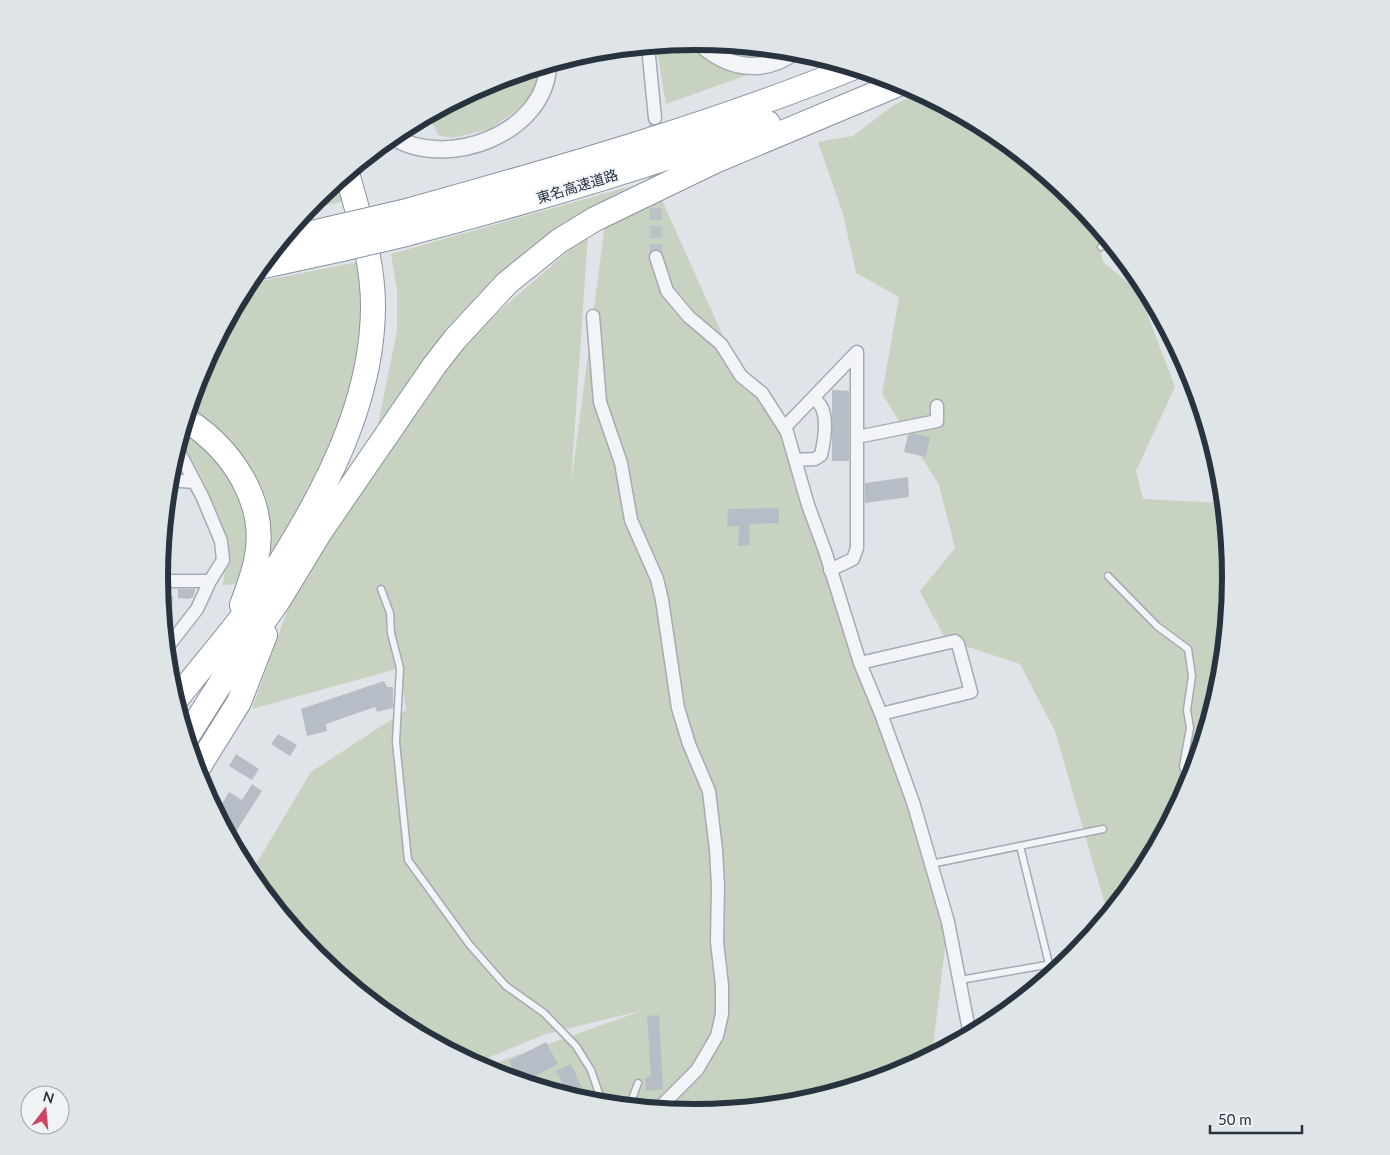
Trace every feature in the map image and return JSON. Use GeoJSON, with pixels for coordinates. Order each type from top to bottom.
{"type":"FeatureCollection","features":[{"type":"Feature","properties":{"kind":"highway","name":"東名高速道路"},"geometry":{"type":"LineString","coordinates":[[291,239],[338,231],[402,216],[614,152],[699,125],[843,71]]}},
{"type":"Feature","properties":{"kind":"highway","name":"東名高速道路"},"geometry":{"type":"LineString","coordinates":[[402,216],[564,191],[676,156],[876,82]]}},
{"type":"Feature","properties":{"kind":"highway"},"geometry":{"type":"LineString","coordinates":[[190,731],[229,670],[278,601],[320,532],[434,366],[455,339],[508,283],[540,256],[595,219],[724,158],[890,88]]}},
{"type":"Feature","properties":{"kind":"highway"},"geometry":{"type":"LineString","coordinates":[[320,532],[360,447],[379,380],[387,311],[381,249],[360,171]]}},
{"type":"Feature","properties":{"kind":"highway"},"geometry":{"type":"LineString","coordinates":[[181,694],[268,582],[309,515],[338,456],[350,426],[365,375],[373,329],[372,286],[368,258],[349,180]]}},
{"type":"Feature","properties":{"kind":"highway"},"geometry":{"type":"LineString","coordinates":[[303,225],[338,231]]}},
{"type":"Feature","properties":{"kind":"highway","name":"東名高速道路"},"geometry":{"type":"LineString","coordinates":[[274,260],[338,231]]}},
{"type":"Feature","properties":{"kind":"highway"},"geometry":{"type":"LineString","coordinates":[[190,423],[210,437],[223,450],[242,475],[254,504],[258,542],[257,560],[233,627]]}},
{"type":"Feature","properties":{"kind":"highway"},"geometry":{"type":"LineString","coordinates":[[201,763],[239,702],[278,601]]}},
{"type":"Feature","properties":{"kind":"street"},"geometry":{"type":"LineString","coordinates":[[708,50],[736,64],[756,67],[771,64],[783,58]]}},
{"type":"Feature","properties":{"kind":"street"},"geometry":{"type":"LineString","coordinates":[[649,52],[656,118]]}},
{"type":"Feature","properties":{"kind":"street"},"geometry":{"type":"LineString","coordinates":[[400,141],[416,147],[444,150],[468,146],[492,138],[514,127],[530,112],[540,95],[546,72]]}},
{"type":"Feature","properties":{"kind":"street"},"geometry":{"type":"LineString","coordinates":[[656,257],[667,291],[672,298],[689,317],[721,344],[741,376],[762,393],[784,428],[860,663],[913,802],[948,922],[969,1028]]}},
{"type":"Feature","properties":{"kind":"street"},"geometry":{"type":"LineString","coordinates":[[594,316],[600,402],[621,463],[631,520],[657,579],[662,600],[678,708],[689,744],[709,791],[716,850],[718,886],[717,942],[722,985],[722,1014],[716,1036],[697,1070],[663,1104]]}},
{"type":"Feature","properties":{"kind":"street"},"geometry":{"type":"LineString","coordinates":[[784,428],[857,352],[857,548],[853,559],[830,570]]}},
{"type":"Feature","properties":{"kind":"street"},"geometry":{"type":"LineString","coordinates":[[795,460],[815,459],[821,455],[824,413],[820,405],[813,398]]}},
{"type":"Feature","properties":{"kind":"street"},"geometry":{"type":"LineString","coordinates":[[857,437],[937,421],[937,406]]}},
{"type":"Feature","properties":{"kind":"street"},"geometry":{"type":"LineString","coordinates":[[172,642],[197,609],[210,581],[223,560],[221,541],[203,498],[182,457]]}},
{"type":"Feature","properties":{"kind":"street"},"geometry":{"type":"LineString","coordinates":[[177,481],[194,482]]}},
{"type":"Feature","properties":{"kind":"street"},"geometry":{"type":"LineString","coordinates":[[168,581],[210,581]]}},
{"type":"Feature","properties":{"kind":"street"},"geometry":{"type":"LineString","coordinates":[[860,663],[955,641],[958,644],[971,692],[881,714]]}},
{"type":"Feature","properties":{"kind":"lane"},"geometry":{"type":"LineString","coordinates":[[1108,576],[1156,626],[1188,649],[1192,676],[1188,710],[1190,728],[1183,766],[1185,772]]}},
{"type":"Feature","properties":{"kind":"lane"},"geometry":{"type":"LineString","coordinates":[[381,589],[390,613],[391,633],[400,668],[396,742],[408,860],[476,953],[506,986],[544,1013],[576,1046],[591,1070],[600,1096]]}},
{"type":"Feature","properties":{"kind":"lane"},"geometry":{"type":"LineString","coordinates":[[931,864],[1103,829]]}},
{"type":"Feature","properties":{"kind":"lane"},"geometry":{"type":"LineString","coordinates":[[1020,846],[1049,964]]}},
{"type":"Feature","properties":{"kind":"lane"},"geometry":{"type":"LineString","coordinates":[[960,980],[1054,963]]}},
{"type":"Feature","properties":{"kind":"lane"},"geometry":{"type":"LineString","coordinates":[[631,1101],[638,1083]]}},
{"type":"Feature","properties":{"kind":"path"},"geometry":{"type":"LineString","coordinates":[[1098,238],[1101,246]]}},
{"type":"Feature","properties":{"kind":"green space"},"geometry":{"type":"Polygon","coordinates":[[[657,51],[730,51],[792,59],[666,104],[657,51]]]}},
{"type":"Feature","properties":{"kind":"green space"},"geometry":{"type":"Polygon","coordinates":[[[539,74],[530,101],[490,129],[452,138],[438,135],[431,121],[493,90],[539,74]]]}},
{"type":"Feature","properties":{"kind":"green space"},"geometry":{"type":"Polygon","coordinates":[[[911,96],[959,121],[988,139],[1043,181],[1092,230],[1097,236],[1103,262],[1139,293],[1175,387],[1136,471],[1143,499],[1217,503],[1221,543],[1221,612],[1218,646],[1205,714],[1195,747],[1168,811],[1134,871],[1106,908],[1055,731],[1020,664],[946,640],[920,591],[955,548],[939,485],[882,394],[899,297],[856,273],[843,214],[818,142],[853,136],[894,105],[911,96]]]}},
{"type":"Feature","properties":{"kind":"green space"},"geometry":{"type":"Polygon","coordinates":[[[631,186],[586,210],[551,235],[377,429],[397,331],[397,290],[391,254],[631,186]]]}},
{"type":"Feature","properties":{"kind":"green space"},"geometry":{"type":"Polygon","coordinates":[[[340,188],[343,201],[320,207],[340,188]]]}},
{"type":"Feature","properties":{"kind":"green space"},"geometry":{"type":"Polygon","coordinates":[[[661,198],[741,376],[782,427],[801,481],[794,484],[823,547],[948,922],[933,1048],[897,1065],[832,1087],[798,1095],[730,1104],[660,1104],[592,1095],[525,1077],[493,1065],[491,1064],[644,1010],[546,1034],[482,1060],[431,1034],[402,1016],[347,974],[298,925],[254,868],[311,772],[406,710],[400,668],[252,709],[309,550],[458,347],[588,234],[571,484],[605,224],[661,198]]]}},
{"type":"Feature","properties":{"kind":"green space"},"geometry":{"type":"Polygon","coordinates":[[[358,262],[361,303],[359,343],[352,382],[340,419],[326,455],[308,491],[267,561],[268,526],[192,417],[222,344],[258,282],[358,262]]]}},
{"type":"Feature","properties":{"kind":"green space"},"geometry":{"type":"Polygon","coordinates":[[[188,432],[232,474],[250,520],[247,564],[235,584],[223,585],[227,552],[223,528],[203,481],[184,445],[188,432]]]}},
{"type":"Feature","properties":{"kind":"building"},"geometry":{"type":"Polygon","coordinates":[[[832,390],[849,391],[849,461],[832,461],[832,390]]]}},
{"type":"Feature","properties":{"kind":"building"},"geometry":{"type":"Polygon","coordinates":[[[915,434],[930,437],[926,457],[904,452],[908,435],[915,434]]]}},
{"type":"Feature","properties":{"kind":"building"},"geometry":{"type":"Polygon","coordinates":[[[908,477],[909,497],[865,503],[865,483],[908,477]]]}},
{"type":"Feature","properties":{"kind":"building"},"geometry":{"type":"Polygon","coordinates":[[[779,508],[779,523],[749,524],[750,545],[738,546],[739,526],[727,526],[728,509],[779,508]]]}},
{"type":"Feature","properties":{"kind":"building"},"geometry":{"type":"Polygon","coordinates":[[[178,589],[195,589],[194,595],[189,599],[178,598],[178,589]]]}},
{"type":"Feature","properties":{"kind":"building"},"geometry":{"type":"Polygon","coordinates":[[[169,596],[173,596],[172,614],[169,614],[169,596]]]}},
{"type":"Feature","properties":{"kind":"building"},"geometry":{"type":"Polygon","coordinates":[[[384,681],[387,687],[393,687],[393,708],[377,712],[375,707],[326,724],[327,731],[307,736],[301,709],[384,681]]]}},
{"type":"Feature","properties":{"kind":"building"},"geometry":{"type":"Polygon","coordinates":[[[278,734],[297,745],[290,756],[271,744],[278,734]]]}},
{"type":"Feature","properties":{"kind":"building"},"geometry":{"type":"Polygon","coordinates":[[[236,754],[259,769],[252,780],[229,766],[236,754]]]}},
{"type":"Feature","properties":{"kind":"building"},"geometry":{"type":"Polygon","coordinates":[[[252,784],[262,791],[234,834],[220,807],[229,792],[242,800],[252,784]]]}},
{"type":"Feature","properties":{"kind":"building"},"geometry":{"type":"Polygon","coordinates":[[[659,1015],[663,1089],[646,1091],[645,1079],[651,1076],[647,1016],[659,1015]]]}},
{"type":"Feature","properties":{"kind":"building"},"geometry":{"type":"Polygon","coordinates":[[[546,1042],[558,1064],[530,1079],[509,1071],[513,1069],[509,1061],[546,1042]]]}},
{"type":"Feature","properties":{"kind":"building"},"geometry":{"type":"Polygon","coordinates":[[[571,1064],[582,1088],[575,1091],[565,1089],[556,1071],[571,1064]]]}},
{"type":"Feature","properties":{"kind":"tunnel"},"geometry":{"type":"LineString","coordinates":[[655,118],[656,257]]}}]}
